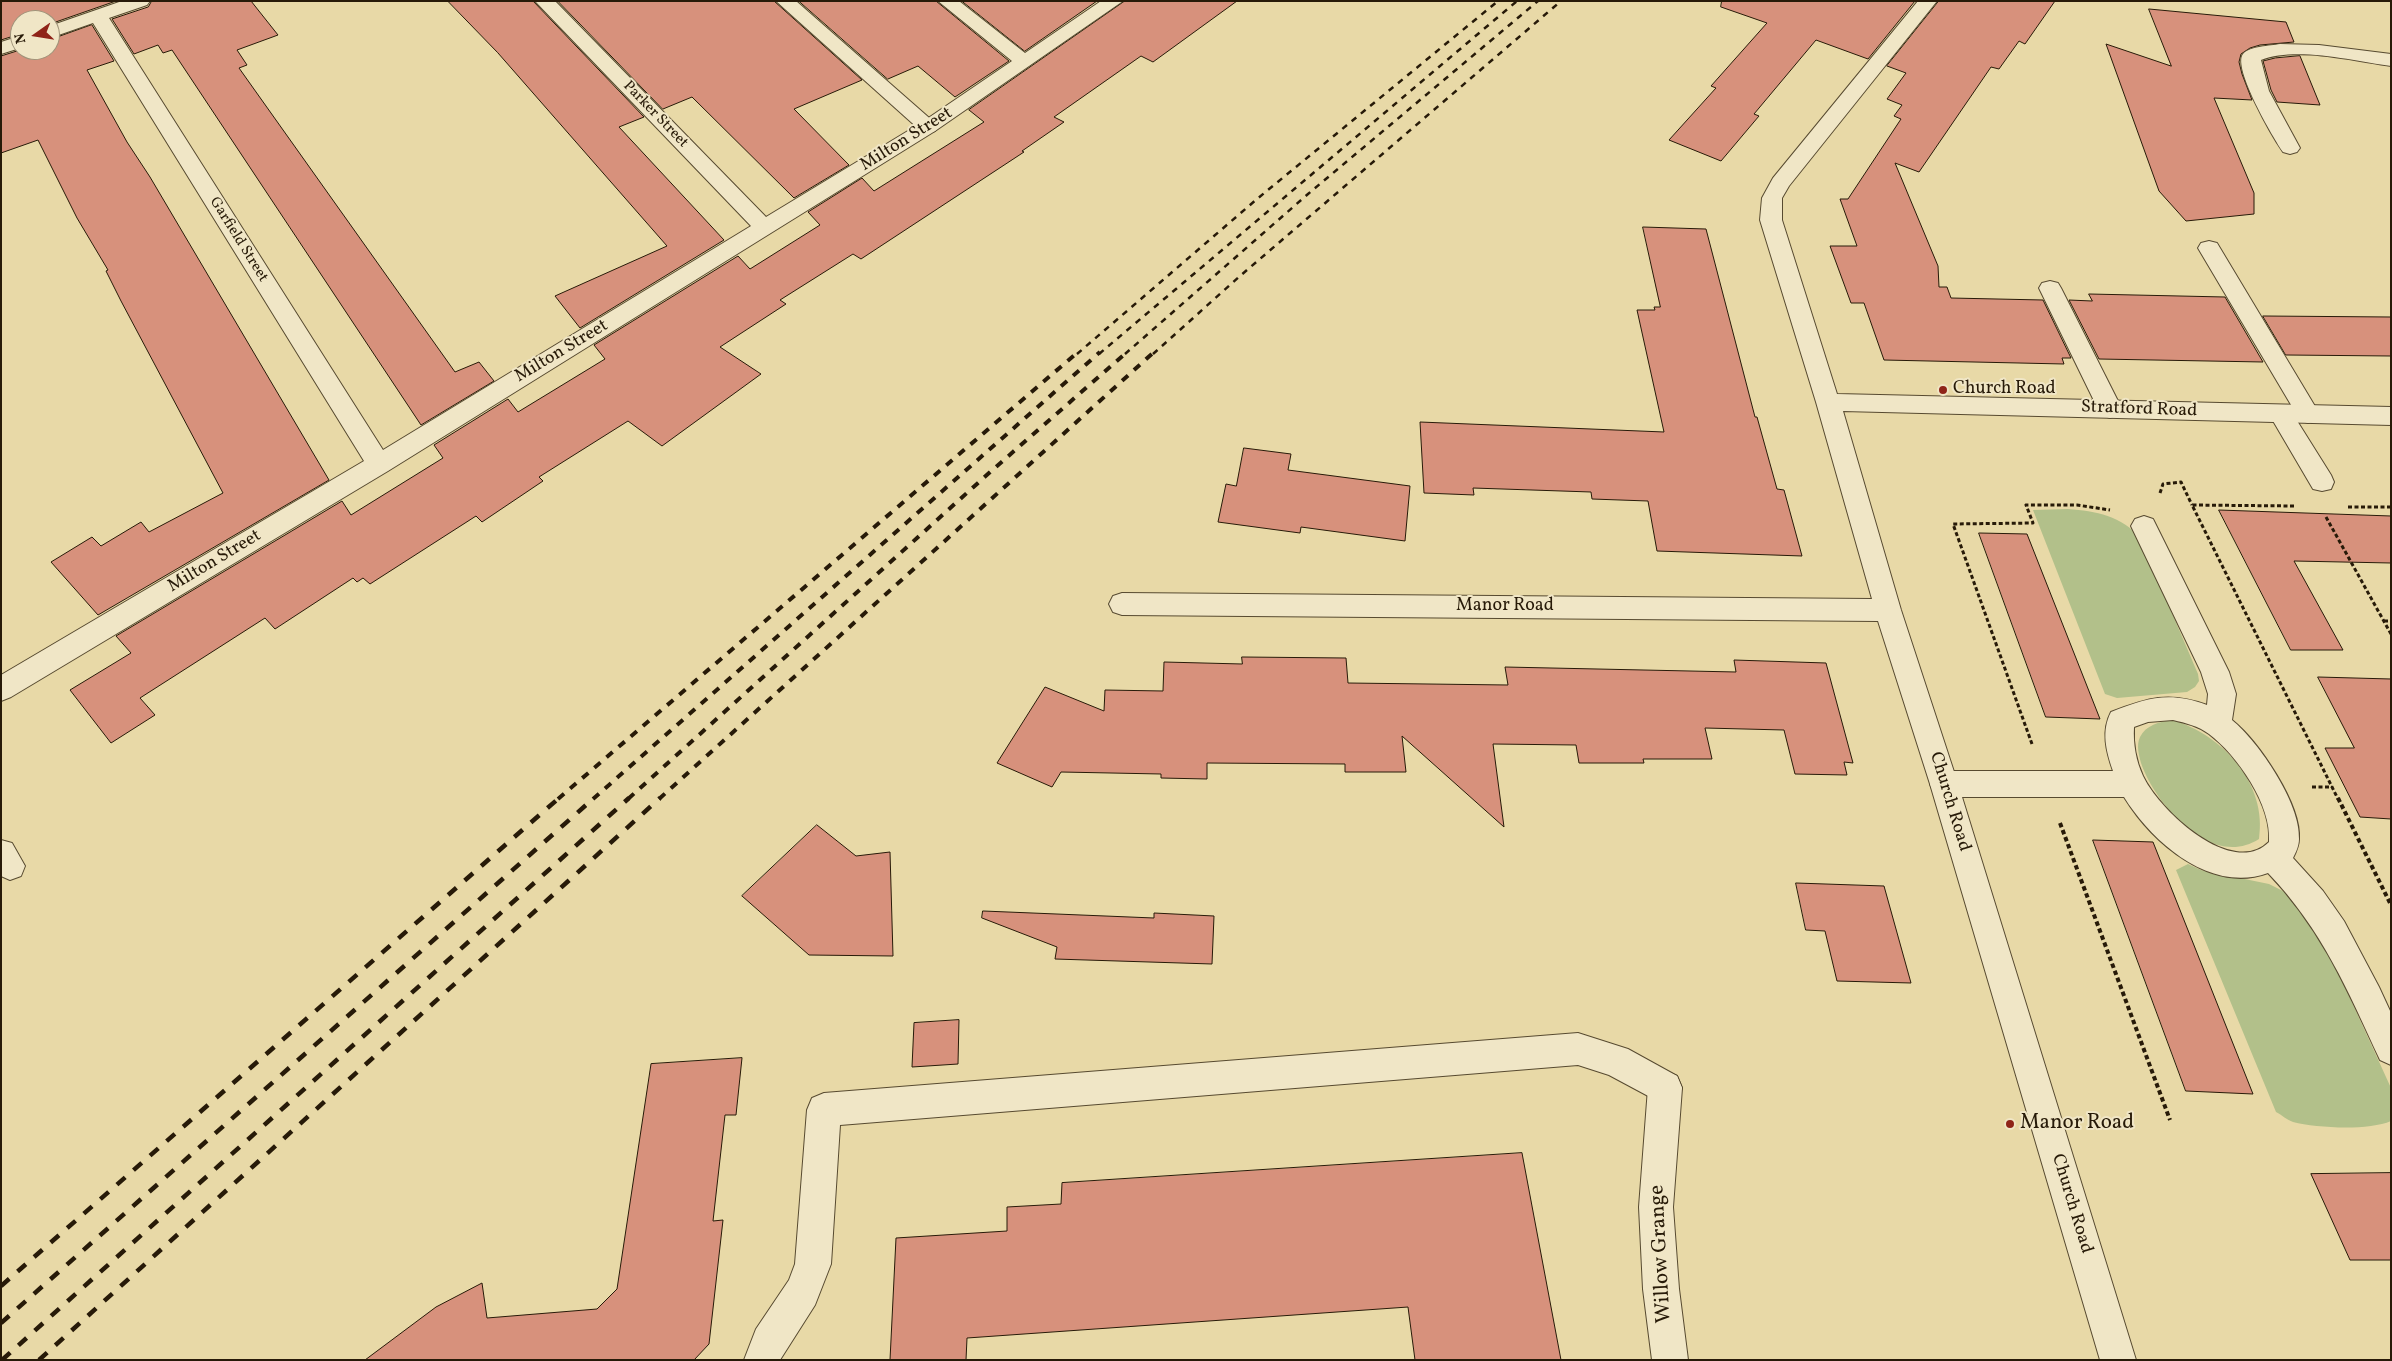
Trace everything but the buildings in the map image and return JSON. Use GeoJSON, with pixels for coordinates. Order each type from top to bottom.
{"type":"FeatureCollection","features":[{"type":"Feature","properties":{"kind":"street"},"geometry":{"type":"LineString","coordinates":[[60,29],[141,1]]}},
{"type":"Feature","properties":{"kind":"street","name":"Parker Street"},"geometry":{"type":"LineString","coordinates":[[544,1],[765,228]]}},
{"type":"Feature","properties":{"kind":"street"},"geometry":{"type":"LineString","coordinates":[[785,1],[928,128]]}},
{"type":"Feature","properties":{"kind":"street"},"geometry":{"type":"LineString","coordinates":[[947,1],[1025,62]]}},
{"type":"Feature","properties":{"kind":"street","name":"Milton Street"},"geometry":{"type":"LineString","coordinates":[[1,689],[379,464],[928,128],[1114,1]]}},
{"type":"Feature","properties":{"kind":"street","name":"Church Road"},"geometry":{"type":"LineString","coordinates":[[1928,1],[1780,183],[1772,198],[1771,220],[1828,402],[1888,610],[1944,784],[2118,1360]]}},
{"type":"Feature","properties":{"kind":"street","name":"Garfield Street"},"geometry":{"type":"LineString","coordinates":[[98,16],[379,464]]}},
{"type":"Feature","properties":{"kind":"street"},"geometry":{"type":"LineString","coordinates":[[2290,148],[2254,78],[2250,66],[2251,57],[2258,53],[2280,48],[2391,60]]}},
{"type":"Feature","properties":{"kind":"street"},"geometry":{"type":"LineString","coordinates":[[2209,248],[2308,414]]}},
{"type":"Feature","properties":{"kind":"street"},"geometry":{"type":"LineString","coordinates":[[2050,288],[2110,409]]}},
{"type":"Feature","properties":{"kind":"street","name":"Stratford Road"},"geometry":{"type":"LineString","coordinates":[[1828,402],[2391,416]]}},
{"type":"Feature","properties":{"kind":"street"},"geometry":{"type":"LineString","coordinates":[[2281,414],[2322,482]]}},
{"type":"Feature","properties":{"kind":"street"},"geometry":{"type":"LineString","coordinates":[[2144,526],[2215,672],[2222,694],[2218,723]]}},
{"type":"Feature","properties":{"kind":"street","name":"Manor Road"},"geometry":{"type":"LineString","coordinates":[[1122,604],[1888,610]]}},
{"type":"Feature","properties":{"kind":"street"},"geometry":{"type":"LineString","coordinates":[[2164,709],[2200,714],[2218,723],[2234,738],[2269,787],[2284,827],[2283,847],[2273,858],[2248,866],[2224,863],[2189,847],[2152,814],[2132,784],[2122,758],[2118,732],[2122,720],[2138,712],[2164,709]]}},
{"type":"Feature","properties":{"kind":"street"},"geometry":{"type":"LineString","coordinates":[[1944,784],[2132,784]]}},
{"type":"Feature","properties":{"kind":"street"},"geometry":{"type":"LineString","coordinates":[[2273,858],[2300,886],[2324,916],[2344,952],[2391,1049]]}},
{"type":"Feature","properties":{"kind":"street","name":"Willow Grange"},"geometry":{"type":"LineString","coordinates":[[762,1360],[770,1342],[802,1292],[812,1264],[824,1110],[1578,1049],[1616,1061],[1665,1088],[1656,1207],[1661,1289],[1670,1360]]}},
{"type":"Feature","properties":{"kind":"path"},"geometry":{"type":"LineString","coordinates":[[2181,482],[2391,905]]}},
{"type":"Feature","properties":{"kind":"path"},"geometry":{"type":"LineString","coordinates":[[2192,505],[2301,506]]}},
{"type":"Feature","properties":{"kind":"path"},"geometry":{"type":"LineString","coordinates":[[2347,507],[2391,507]]}},
{"type":"Feature","properties":{"kind":"path"},"geometry":{"type":"LineString","coordinates":[[2325,514],[2391,634]]}},
{"type":"Feature","properties":{"kind":"path"},"geometry":{"type":"LineString","coordinates":[[2383,621],[2391,621]]}},
{"type":"Feature","properties":{"kind":"green space"},"geometry":{"type":"Polygon","coordinates":[[[2068,509],[2089,511],[2108,516],[2125,524],[2140,538],[2198,674],[2199,681],[2195,687],[2187,692],[2117,698],[2105,694],[2033,510],[2068,509]]]}},
{"type":"Feature","properties":{"kind":"green space"},"geometry":{"type":"Polygon","coordinates":[[[2172,720],[2208,737],[2224,749],[2238,764],[2249,781],[2256,799],[2260,819],[2259,839],[2241,846],[2222,846],[2204,839],[2187,828],[2159,797],[2141,763],[2138,743],[2140,737],[2149,727],[2172,720]]]}},
{"type":"Feature","properties":{"kind":"green space"},"geometry":{"type":"Polygon","coordinates":[[[2188,864],[2201,870],[2269,884],[2287,893],[2319,930],[2391,1088],[2391,1121],[2356,1127],[2315,1126],[2293,1122],[2276,1112],[2176,870],[2188,864]]]}},
{"type":"Feature","properties":{"kind":"railway"},"geometry":{"type":"LineString","coordinates":[[1077,354],[1257,199],[1498,1]]}},
{"type":"Feature","properties":{"kind":"railway"},"geometry":{"type":"LineString","coordinates":[[1099,354],[1517,1]]}},
{"type":"Feature","properties":{"kind":"railway"},"geometry":{"type":"LineString","coordinates":[[1125,354],[1308,194],[1538,1]]}},
{"type":"Feature","properties":{"kind":"railway"},"geometry":{"type":"LineString","coordinates":[[1153,354],[1240,276],[1561,1]]}},
{"type":"Feature","properties":{"kind":"railway"},"geometry":{"type":"LineString","coordinates":[[558,799],[1078,352]]}},
{"type":"Feature","properties":{"kind":"railway"},"geometry":{"type":"LineString","coordinates":[[593,799],[1100,352]]}},
{"type":"Feature","properties":{"kind":"railway"},"geometry":{"type":"LineString","coordinates":[[628,799],[989,473],[1127,352]]}},
{"type":"Feature","properties":{"kind":"railway"},"geometry":{"type":"LineString","coordinates":[[659,799],[1154,352]]}},
{"type":"Feature","properties":{"kind":"railway"},"geometry":{"type":"LineString","coordinates":[[1,1286],[559,798]]}},
{"type":"Feature","properties":{"kind":"railway"},"geometry":{"type":"LineString","coordinates":[[1,1323],[594,798]]}},
{"type":"Feature","properties":{"kind":"railway"},"geometry":{"type":"LineString","coordinates":[[2,1360],[629,798]]}},
{"type":"Feature","properties":{"kind":"railway"},"geometry":{"type":"LineString","coordinates":[[39,1360],[660,798]]}},
{"type":"Feature","properties":{"kind":"place","name":"Church Road"},"geometry":{"type":"Point","coordinates":[1943,390]}},
{"type":"Feature","properties":{"kind":"place","name":"Manor Road"},"geometry":{"type":"Point","coordinates":[2010,1124]}}]}
